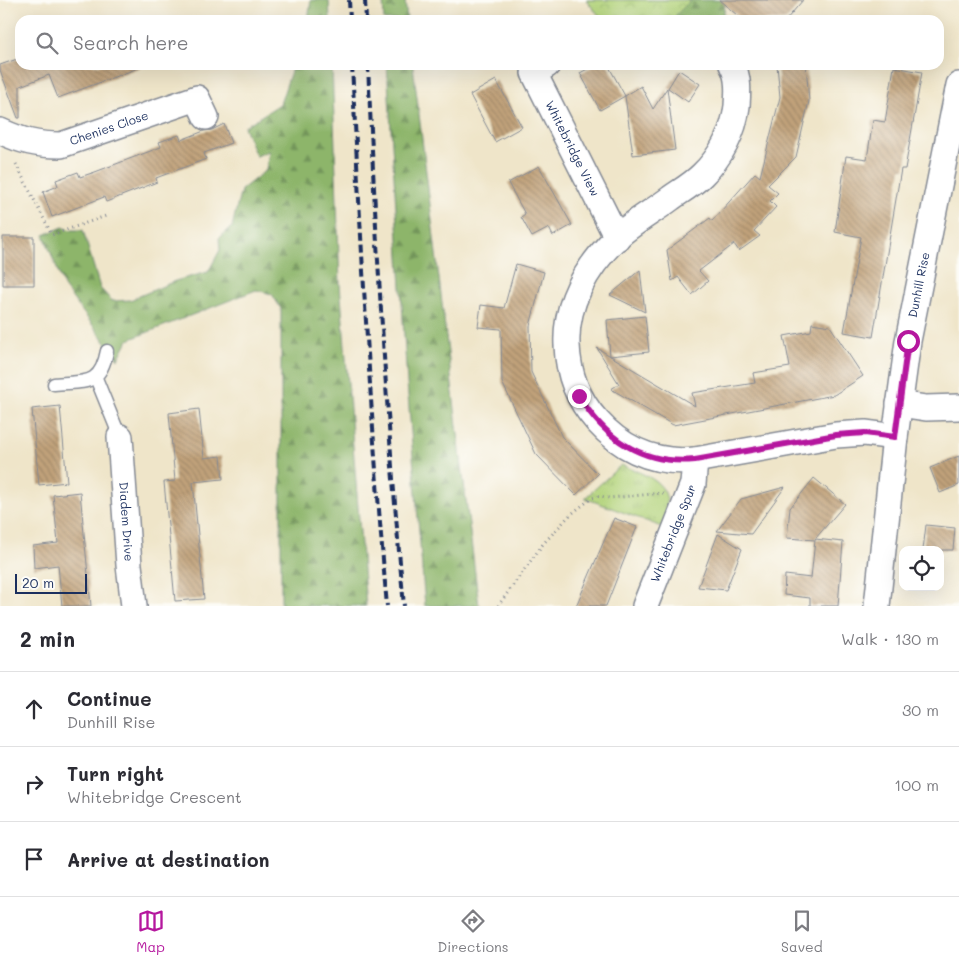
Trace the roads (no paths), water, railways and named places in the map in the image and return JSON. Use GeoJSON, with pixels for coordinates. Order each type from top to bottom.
{"type":"FeatureCollection","features":[{"type":"Feature","properties":{"kind":"street","name":"Whitebridge View"},"geometry":{"type":"LineString","coordinates":[[539,70],[534,73],[617,238]]}},
{"type":"Feature","properties":{"kind":"street"},"geometry":{"type":"LineString","coordinates":[[735,70],[739,89],[735,117],[724,148],[702,176],[617,238],[584,277],[575,295],[569,315],[566,336],[567,356],[579,396],[590,413],[619,441],[637,451],[677,462],[694,472],[836,435],[865,433],[895,437]]}},
{"type":"Feature","properties":{"kind":"street","name":"Dunhill Rise"},"geometry":{"type":"LineString","coordinates":[[877,606],[895,437],[908,341],[959,85]]}},
{"type":"Feature","properties":{"kind":"street","name":"Chenies Close"},"geometry":{"type":"LineString","coordinates":[[0,131],[15,138],[40,145],[61,145],[197,98],[206,117]]}},
{"type":"Feature","properties":{"kind":"street"},"geometry":{"type":"LineString","coordinates":[[900,404],[926,408],[959,407]]}},
{"type":"Feature","properties":{"kind":"street","name":"Diadem Drive"},"geometry":{"type":"LineString","coordinates":[[120,437],[134,606]]}},
{"type":"Feature","properties":{"kind":"street","name":"Whitebridge Spur"},"geometry":{"type":"LineString","coordinates":[[646,606],[694,472]]}},
{"type":"Feature","properties":{"kind":"lane"},"geometry":{"type":"LineString","coordinates":[[54,384],[85,382],[96,378],[104,366],[107,351]]}},
{"type":"Feature","properties":{"kind":"lane"},"geometry":{"type":"LineString","coordinates":[[96,378],[120,437]]}},
{"type":"Feature","properties":{"kind":"railway"},"geometry":{"type":"LineString","coordinates":[[349,0],[350,15]]}},
{"type":"Feature","properties":{"kind":"railway"},"geometry":{"type":"LineString","coordinates":[[365,0],[366,15]]}},
{"type":"Feature","properties":{"kind":"railway"},"geometry":{"type":"LineString","coordinates":[[352,70],[367,336],[387,606]]}},
{"type":"Feature","properties":{"kind":"railway"},"geometry":{"type":"LineString","coordinates":[[368,70],[392,471],[404,606]]}}]}
